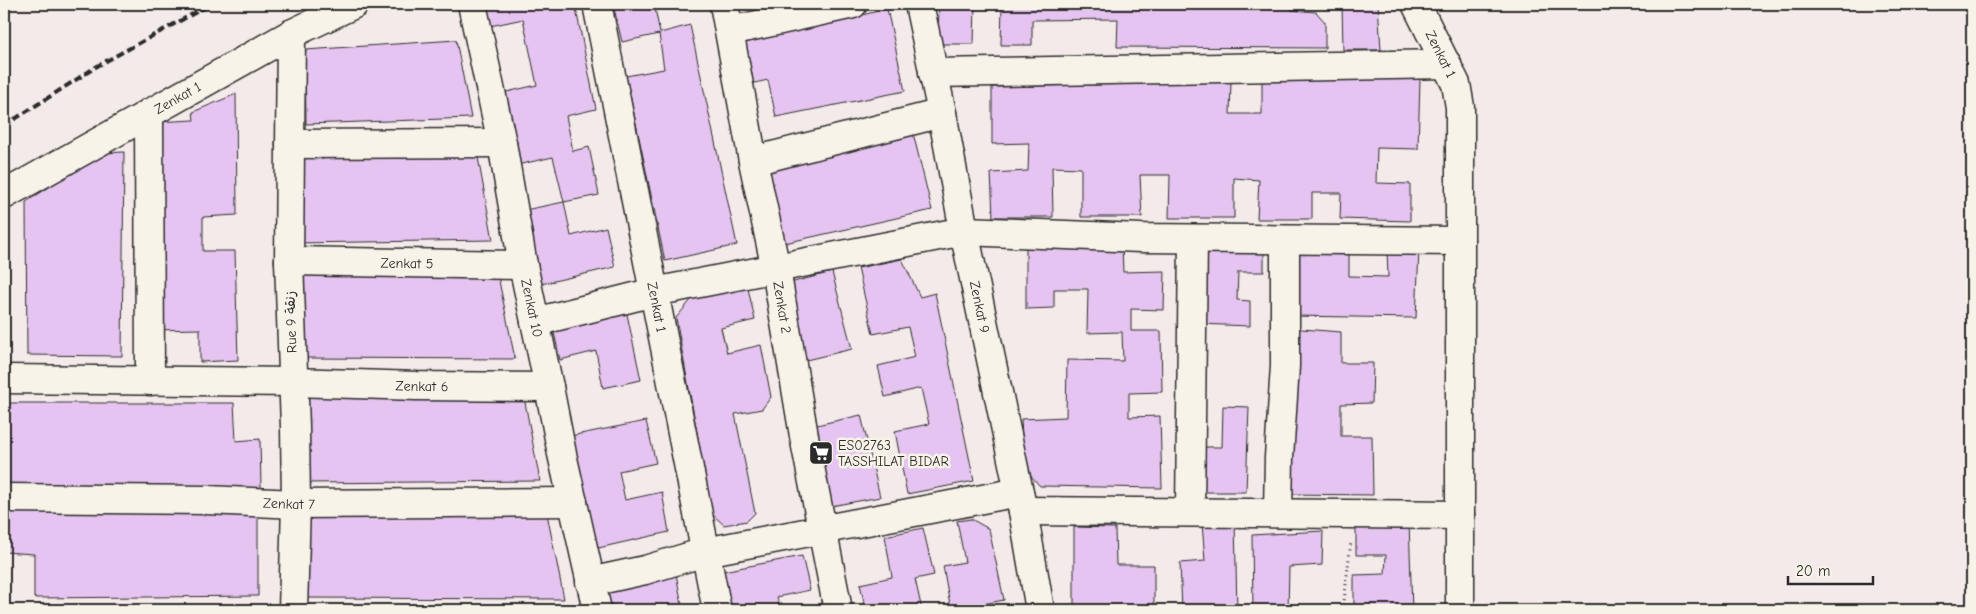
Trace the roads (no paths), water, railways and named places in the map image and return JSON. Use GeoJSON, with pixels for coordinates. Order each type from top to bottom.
{"type":"FeatureCollection","features":[{"type":"Feature","properties":{"kind":"street","name":"Zenkat 1"},"geometry":{"type":"LineString","coordinates":[[4,195],[291,34],[354,4]]}},
{"type":"Feature","properties":{"kind":"street","name":"Zenkat 10"},"geometry":{"type":"LineString","coordinates":[[472,4],[502,143],[523,265],[596,610]]}},
{"type":"Feature","properties":{"kind":"street","name":"Zenkat 1"},"geometry":{"type":"LineString","coordinates":[[597,4],[717,610]]}},
{"type":"Feature","properties":{"kind":"street","name":"Zenkat 2"},"geometry":{"type":"LineString","coordinates":[[724,4],[753,161],[776,268],[804,436],[838,610]]}},
{"type":"Feature","properties":{"kind":"street"},"geometry":{"type":"LineString","coordinates":[[730,31],[852,4]]}},
{"type":"Feature","properties":{"kind":"street","name":"Zenkat 9"},"geometry":{"type":"LineString","coordinates":[[919,4],[964,231],[1021,501],[1040,610]]}},
{"type":"Feature","properties":{"kind":"street","name":"Zenkat 1"},"geometry":{"type":"LineString","coordinates":[[1416,4],[1456,84],[1460,108],[1460,610]]}},
{"type":"Feature","properties":{"kind":"street","name":"Rue 9 زنقة"},"geometry":{"type":"LineString","coordinates":[[291,34],[289,261],[296,504],[293,610]]}},
{"type":"Feature","properties":{"kind":"street"},"geometry":{"type":"LineString","coordinates":[[933,73],[1447,64]]}},
{"type":"Feature","properties":{"kind":"street"},"geometry":{"type":"LineString","coordinates":[[149,113],[150,380]]}},
{"type":"Feature","properties":{"kind":"street"},"geometry":{"type":"LineString","coordinates":[[753,161],[942,113]]}},
{"type":"Feature","properties":{"kind":"street"},"geometry":{"type":"LineString","coordinates":[[290,144],[502,143]]}},
{"type":"Feature","properties":{"kind":"street"},"geometry":{"type":"LineString","coordinates":[[536,322],[654,292],[964,231],[1193,239],[1460,242]]}},
{"type":"Feature","properties":{"kind":"street"},"geometry":{"type":"LineString","coordinates":[[1190,512],[1193,239]]}},
{"type":"Feature","properties":{"kind":"street"},"geometry":{"type":"LineString","coordinates":[[1278,513],[1278,457],[1285,366],[1285,240]]}},
{"type":"Feature","properties":{"kind":"street","name":"Zenkat 5"},"geometry":{"type":"LineString","coordinates":[[289,261],[523,265]]}},
{"type":"Feature","properties":{"kind":"street","name":"Zenkat 6"},"geometry":{"type":"LineString","coordinates":[[4,379],[549,387]]}},
{"type":"Feature","properties":{"kind":"street","name":"Zenkat 7"},"geometry":{"type":"LineString","coordinates":[[4,498],[207,500],[296,504],[573,502]]}},
{"type":"Feature","properties":{"kind":"street"},"geometry":{"type":"LineString","coordinates":[[590,582],[645,570],[705,552],[822,530],[1021,501],[1190,512],[1460,515]]}},
{"type":"Feature","properties":{"kind":"railway"},"geometry":{"type":"LineString","coordinates":[[4,126],[99,65],[211,4]]}},
{"type":"Feature","properties":{"kind":"place","name":"ES02763 TASSHILAT BIDAR"},"geometry":{"type":"Point","coordinates":[821,453]}}]}
